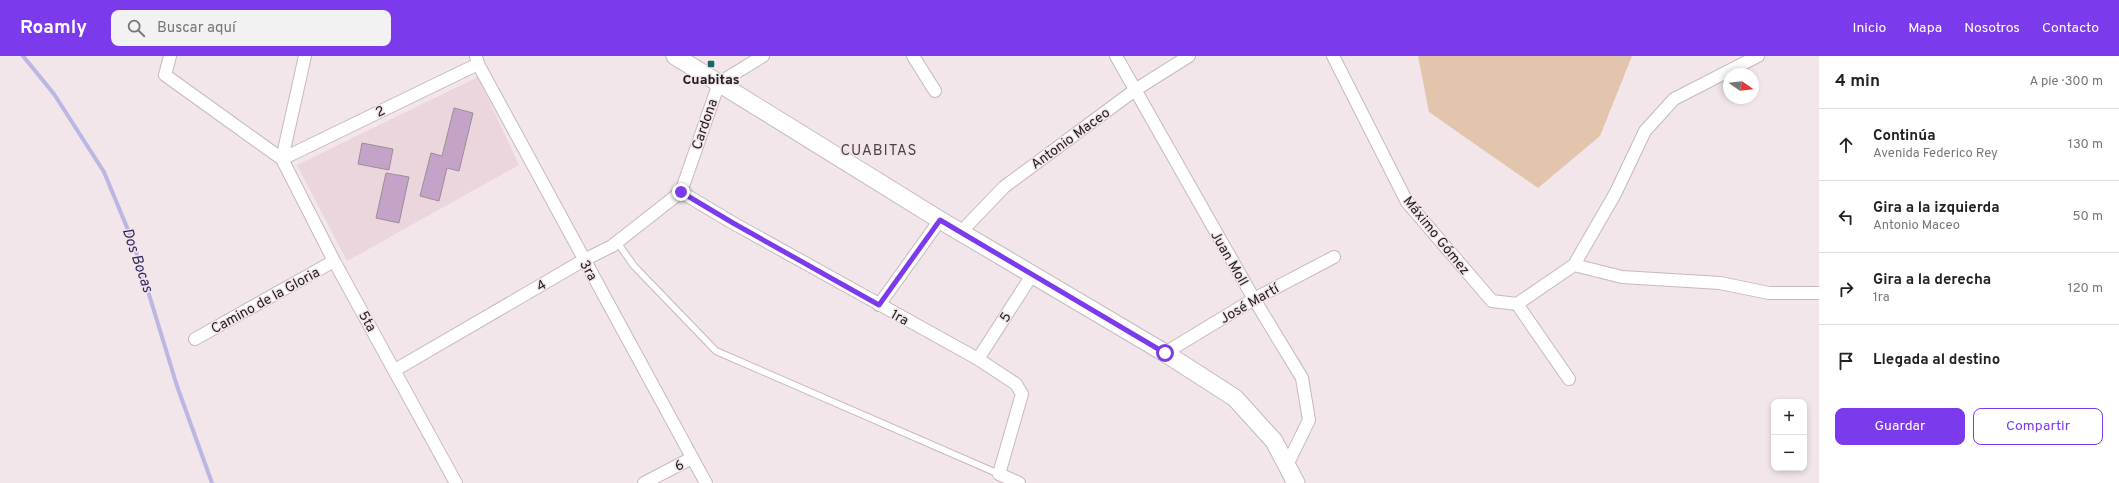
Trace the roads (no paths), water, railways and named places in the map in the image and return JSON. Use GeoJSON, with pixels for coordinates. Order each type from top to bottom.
{"type":"FeatureCollection","features":[{"type":"Feature","properties":{"kind":"main road"},"geometry":{"type":"LineString","coordinates":[[675,56],[940,220],[1165,353],[1234,398],[1274,441],[1296,483]]}},
{"type":"Feature","properties":{"kind":"street","name":"5ta"},"geometry":{"type":"LineString","coordinates":[[170,56],[165,75],[282,159],[334,261],[456,483]]}},
{"type":"Feature","properties":{"kind":"street"},"geometry":{"type":"LineString","coordinates":[[282,159],[305,56]]}},
{"type":"Feature","properties":{"kind":"street","name":"Cardona"},"geometry":{"type":"LineString","coordinates":[[681,192],[719,83],[763,56]]}},
{"type":"Feature","properties":{"kind":"street"},"geometry":{"type":"LineString","coordinates":[[913,56],[935,91]]}},
{"type":"Feature","properties":{"kind":"street","name":"Juan Moll"},"geometry":{"type":"LineString","coordinates":[[1116,56],[1254,299],[1302,378],[1309,420],[1287,465]]}},
{"type":"Feature","properties":{"kind":"street","name":"Antonio Maceo"},"geometry":{"type":"LineString","coordinates":[[961,232],[1004,187],[1135,90],[1189,56]]}},
{"type":"Feature","properties":{"kind":"street","name":"Máximo Gómez"},"geometry":{"type":"LineString","coordinates":[[1333,56],[1407,202],[1492,300],[1517,304]]}},
{"type":"Feature","properties":{"kind":"street"},"geometry":{"type":"LineString","coordinates":[[1569,379],[1517,304],[1574,265],[1615,194],[1645,130],[1674,99],[1758,56]]}},
{"type":"Feature","properties":{"kind":"street","name":"2"},"geometry":{"type":"LineString","coordinates":[[282,159],[477,60]]}},
{"type":"Feature","properties":{"kind":"street","name":"3ra"},"geometry":{"type":"LineString","coordinates":[[477,60],[706,483]]}},
{"type":"Feature","properties":{"kind":"street","name":"4"},"geometry":{"type":"LineString","coordinates":[[395,370],[617,242],[681,192]]}},
{"type":"Feature","properties":{"kind":"street","name":"1ra"},"geometry":{"type":"LineString","coordinates":[[681,192],[733,223],[978,359],[1016,384],[1022,394],[999,474]]}},
{"type":"Feature","properties":{"kind":"street"},"geometry":{"type":"LineString","coordinates":[[879,305],[940,220]]}},
{"type":"Feature","properties":{"kind":"street","name":"José Martí"},"geometry":{"type":"LineString","coordinates":[[1165,353],[1254,299],[1334,257]]}},
{"type":"Feature","properties":{"kind":"street","name":"Camino de la Gloria"},"geometry":{"type":"LineString","coordinates":[[195,339],[334,261]]}},
{"type":"Feature","properties":{"kind":"street"},"geometry":{"type":"LineString","coordinates":[[1574,265],[1622,277],[1720,283],[1769,293],[1819,293]]}},
{"type":"Feature","properties":{"kind":"street","name":"5"},"geometry":{"type":"LineString","coordinates":[[978,359],[1032,275]]}},
{"type":"Feature","properties":{"kind":"street","name":"6"},"geometry":{"type":"LineString","coordinates":[[644,483],[692,458]]}},
{"type":"Feature","properties":{"kind":"street"},"geometry":{"type":"LineString","coordinates":[[999,474],[1019,483]]}},
{"type":"Feature","properties":{"kind":"lane"},"geometry":{"type":"LineString","coordinates":[[617,242],[634,266],[716,350],[999,474]]}},
{"type":"Feature","properties":{"kind":"waterway","name":"Dos Bocas"},"geometry":{"type":"LineString","coordinates":[[23,56],[54,94],[104,172],[133,242],[177,386],[212,483]]}},
{"type":"Feature","properties":{"kind":"place","name":"Cuabitas"},"geometry":{"type":"Point","coordinates":[711,64]}},
{"type":"Feature","properties":{"kind":"district","name":"CUABITAS"},"geometry":{"type":"Point","coordinates":[879,150]}}]}
